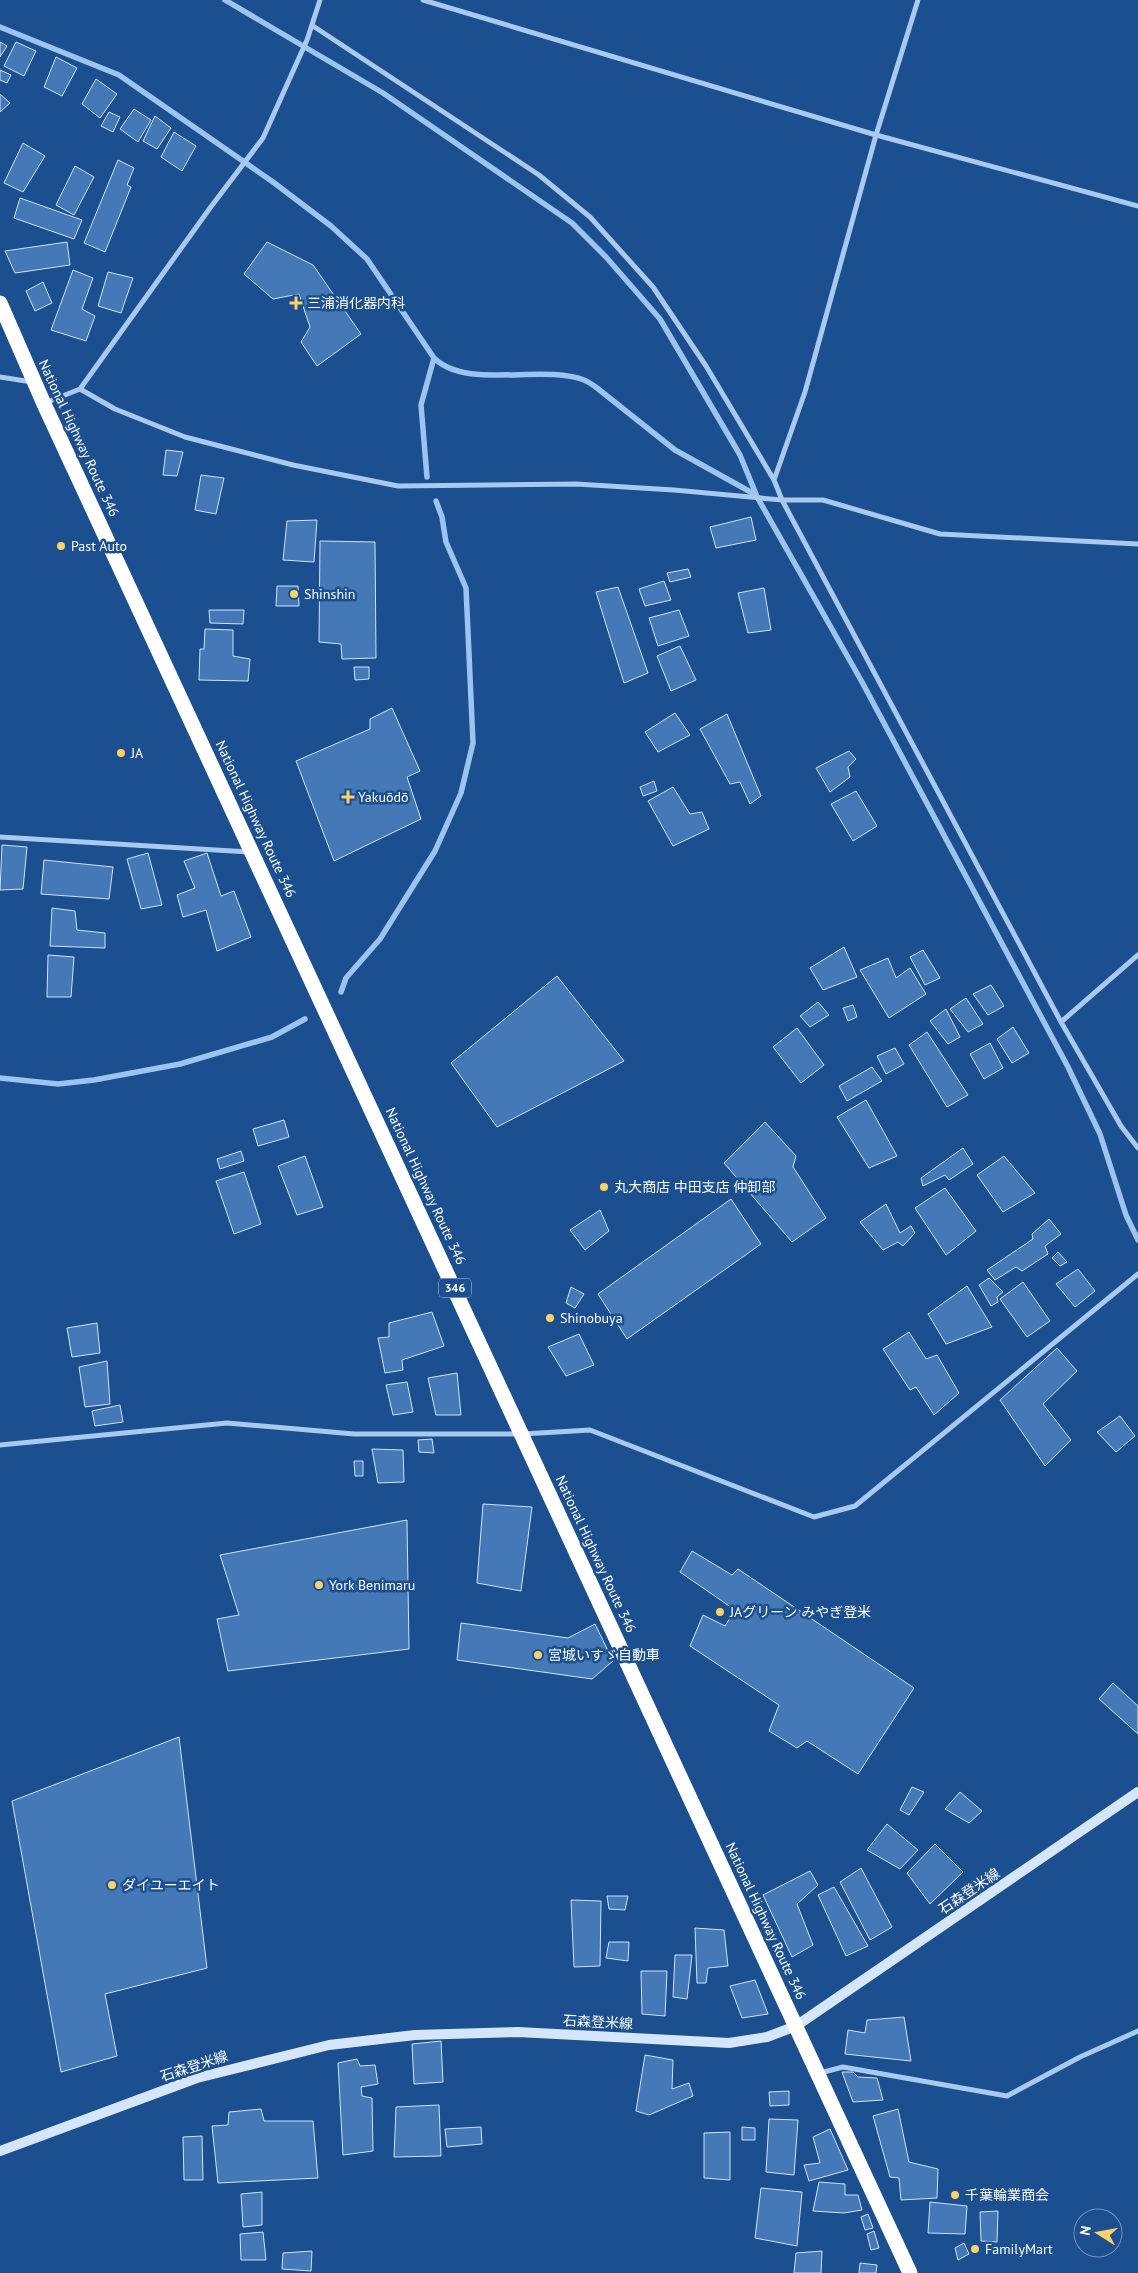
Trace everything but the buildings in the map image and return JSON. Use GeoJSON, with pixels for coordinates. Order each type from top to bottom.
{"type":"FeatureCollection","features":[{"type":"Feature","properties":{"kind":"highway","name":"National Highway Route 346"},"geometry":{"type":"LineString","coordinates":[[0,304],[44,404],[254,852],[910,2273]]}},
{"type":"Feature","properties":{"kind":"main road","name":"石森登米線"},"geometry":{"type":"LineString","coordinates":[[0,2151],[197,2078],[329,2045],[415,2035],[509,2032],[729,2043],[767,2037],[796,2026],[1138,1792]]}},
{"type":"Feature","properties":{"kind":"street"},"geometry":{"type":"LineString","coordinates":[[44,404],[80,389],[210,208],[264,138],[312,26],[320,0]]}},
{"type":"Feature","properties":{"kind":"street"},"geometry":{"type":"LineString","coordinates":[[423,0],[876,135],[1138,206]]}},
{"type":"Feature","properties":{"kind":"street"},"geometry":{"type":"LineString","coordinates":[[774,480],[804,392],[876,135],[918,0]]}},
{"type":"Feature","properties":{"kind":"street"},"geometry":{"type":"LineString","coordinates":[[312,26],[539,175],[590,217],[653,286],[706,366],[774,480],[782,500],[1060,1022],[1121,1126],[1138,1148]]}},
{"type":"Feature","properties":{"kind":"street"},"geometry":{"type":"LineString","coordinates":[[0,377],[35,382]]}},
{"type":"Feature","properties":{"kind":"street"},"geometry":{"type":"LineString","coordinates":[[80,389],[115,409],[185,437],[292,466],[398,486],[576,484],[674,490],[782,500],[823,500],[940,534],[1138,544]]}},
{"type":"Feature","properties":{"kind":"street"},"geometry":{"type":"LineString","coordinates":[[0,837],[254,852]]}},
{"type":"Feature","properties":{"kind":"street"},"geometry":{"type":"LineString","coordinates":[[1060,1022],[1138,955]]}},
{"type":"Feature","properties":{"kind":"street"},"geometry":{"type":"LineString","coordinates":[[0,1445],[227,1423],[354,1434],[523,1434],[590,1430],[814,1517],[855,1506],[1138,1274]]}},
{"type":"Feature","properties":{"kind":"street"},"geometry":{"type":"LineString","coordinates":[[818,2074],[843,2067],[1007,2096],[1080,2057],[1138,2031]]}},
{"type":"Feature","properties":{"kind":"waterway"},"geometry":{"type":"LineString","coordinates":[[225,0],[383,93],[572,223],[606,257],[660,319],[740,455],[756,494]]}},
{"type":"Feature","properties":{"kind":"waterway"},"geometry":{"type":"LineString","coordinates":[[0,27],[119,75],[273,182],[331,226],[367,259],[434,358],[448,367],[465,373],[484,375],[547,374],[584,380],[597,388],[675,450],[756,495],[862,682],[1068,1067],[1100,1134],[1126,1215],[1138,1240]]}},
{"type":"Feature","properties":{"kind":"waterway"},"geometry":{"type":"LineString","coordinates":[[427,477],[421,405],[434,358]]}},
{"type":"Feature","properties":{"kind":"waterway"},"geometry":{"type":"LineString","coordinates":[[341,992],[346,978],[380,939],[435,851],[461,793],[473,743],[466,588],[446,542],[442,517],[436,501]]}},
{"type":"Feature","properties":{"kind":"waterway"},"geometry":{"type":"LineString","coordinates":[[0,1078],[58,1084],[94,1080],[180,1064],[272,1037],[305,1019]]}},
{"type":"Feature","properties":{"kind":"place","name":"三浦消化器内科"},"geometry":{"type":"Point","coordinates":[296,303]}},
{"type":"Feature","properties":{"kind":"place","name":"Past Auto"},"geometry":{"type":"Point","coordinates":[61,546]}},
{"type":"Feature","properties":{"kind":"place","name":"Shinshin"},"geometry":{"type":"Point","coordinates":[294,594]}},
{"type":"Feature","properties":{"kind":"place","name":"JA"},"geometry":{"type":"Point","coordinates":[121,753]}},
{"type":"Feature","properties":{"kind":"place","name":"Yakuōdō"},"geometry":{"type":"Point","coordinates":[348,797]}},
{"type":"Feature","properties":{"kind":"place","name":"丸大商店 中田支店 仲卸部"},"geometry":{"type":"Point","coordinates":[604,1187]}},
{"type":"Feature","properties":{"kind":"place","name":"Shinobuya"},"geometry":{"type":"Point","coordinates":[550,1318]}},
{"type":"Feature","properties":{"kind":"place","name":"York Benimaru"},"geometry":{"type":"Point","coordinates":[319,1585]}},
{"type":"Feature","properties":{"kind":"place","name":"JAグリーン みやぎ登米"},"geometry":{"type":"Point","coordinates":[720,1612]}},
{"type":"Feature","properties":{"kind":"place","name":"宮城いすゞ自動車"},"geometry":{"type":"Point","coordinates":[538,1655]}},
{"type":"Feature","properties":{"kind":"place","name":"ダイユーエイト"},"geometry":{"type":"Point","coordinates":[112,1885]}},
{"type":"Feature","properties":{"kind":"place","name":"千葉輪業商会"},"geometry":{"type":"Point","coordinates":[955,2195]}},
{"type":"Feature","properties":{"kind":"place","name":"FamilyMart"},"geometry":{"type":"Point","coordinates":[975,2249]}}]}
